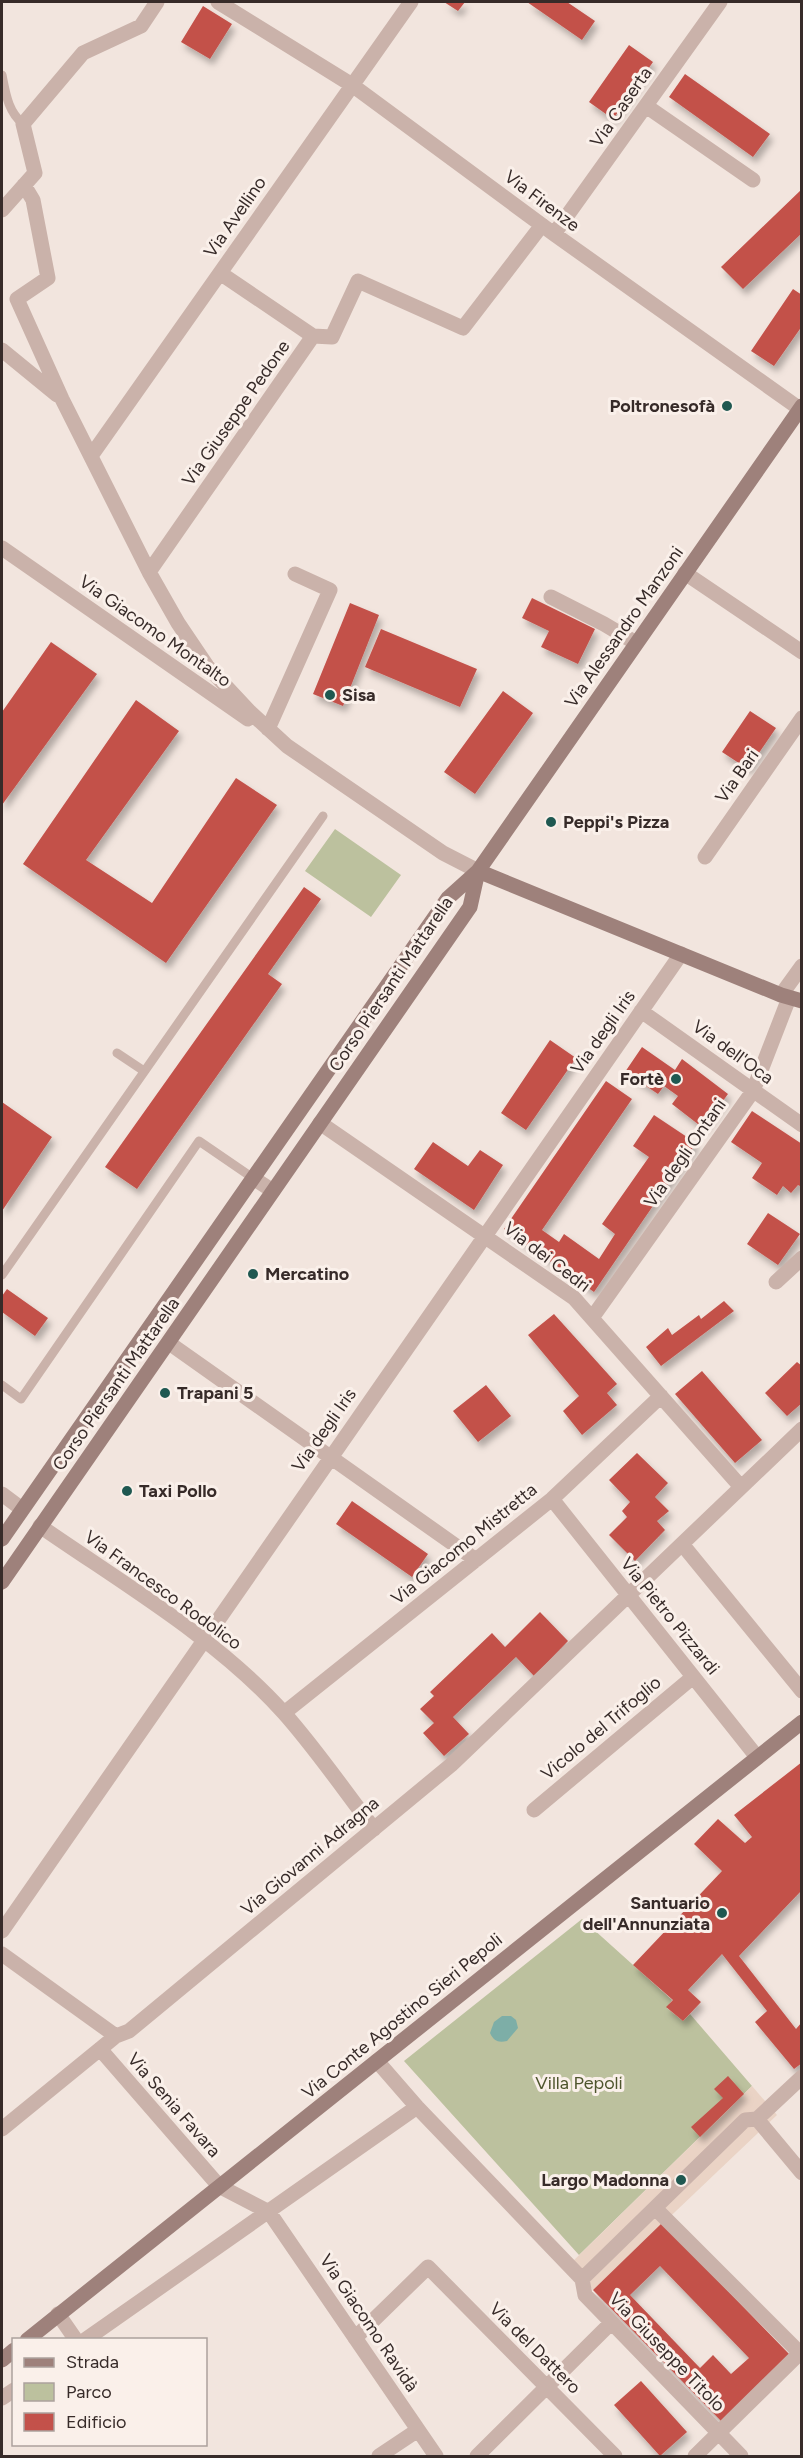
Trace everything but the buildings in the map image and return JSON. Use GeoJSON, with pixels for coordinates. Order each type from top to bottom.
{"type":"FeatureCollection","features":[{"type":"Feature","properties":{"kind":"main road","name":"Via Alessandro Manzoni"},"geometry":{"type":"LineString","coordinates":[[478,871],[801,407]]}},
{"type":"Feature","properties":{"kind":"main road"},"geometry":{"type":"LineString","coordinates":[[478,871],[791,998]]}},
{"type":"Feature","properties":{"kind":"main road","name":"Corso Piersanti Mattarella"},"geometry":{"type":"LineString","coordinates":[[2,1582],[470,907],[478,871]]}},
{"type":"Feature","properties":{"kind":"main road","name":"Corso Piersanti Mattarella"},"geometry":{"type":"LineString","coordinates":[[2,1539],[448,898],[478,871]]}},
{"type":"Feature","properties":{"kind":"main road","name":"Via Conte Agostino Sieri Pepoli"},"geometry":{"type":"LineString","coordinates":[[29,2338],[801,1722]]}},
{"type":"Feature","properties":{"kind":"street"},"geometry":{"type":"LineString","coordinates":[[2,210],[35,173],[23,124],[83,53],[141,26],[158,2]]}},
{"type":"Feature","properties":{"kind":"street","name":"Via Firenze"},"geometry":{"type":"LineString","coordinates":[[218,2],[239,7],[260,27],[352,85],[548,229],[801,407]]}},
{"type":"Feature","properties":{"kind":"street","name":"Via Avellino"},"geometry":{"type":"LineString","coordinates":[[91,456],[411,2]]}},
{"type":"Feature","properties":{"kind":"street","name":"Via Caserta"},"geometry":{"type":"LineString","coordinates":[[548,229],[646,106],[720,2]]}},
{"type":"Feature","properties":{"kind":"street"},"geometry":{"type":"LineString","coordinates":[[646,106],[753,180]]}},
{"type":"Feature","properties":{"kind":"street"},"geometry":{"type":"LineString","coordinates":[[24,185],[33,200],[48,278],[17,299],[62,399],[149,572],[178,623],[207,666],[286,746],[442,853],[478,871]]}},
{"type":"Feature","properties":{"kind":"street","name":"Via Giuseppe Pedone"},"geometry":{"type":"LineString","coordinates":[[149,572],[313,336],[332,337],[358,281],[463,328],[548,229]]}},
{"type":"Feature","properties":{"kind":"street"},"geometry":{"type":"LineString","coordinates":[[220,273],[313,336]]}},
{"type":"Feature","properties":{"kind":"street"},"geometry":{"type":"LineString","coordinates":[[2,350],[62,399]]}},
{"type":"Feature","properties":{"kind":"street","name":"Via Giacomo Montalto"},"geometry":{"type":"LineString","coordinates":[[2,548],[286,746]]}},
{"type":"Feature","properties":{"kind":"street"},"geometry":{"type":"LineString","coordinates":[[686,573],[801,652]]}},
{"type":"Feature","properties":{"kind":"street"},"geometry":{"type":"LineString","coordinates":[[268,729],[330,590],[294,574]]}},
{"type":"Feature","properties":{"kind":"street"},"geometry":{"type":"LineString","coordinates":[[551,597],[636,643]]}},
{"type":"Feature","properties":{"kind":"street","name":"Via Bari"},"geometry":{"type":"LineString","coordinates":[[705,857],[801,718]]}},
{"type":"Feature","properties":{"kind":"street","name":"Via degli Iris"},"geometry":{"type":"LineString","coordinates":[[2,1931],[329,1456],[681,954]]}},
{"type":"Feature","properties":{"kind":"street","name":"Via degli Ontani"},"geometry":{"type":"LineString","coordinates":[[592,1318],[753,1091],[791,998],[801,966]]}},
{"type":"Feature","properties":{"kind":"street","name":"Via dell'Oca"},"geometry":{"type":"LineString","coordinates":[[642,1011],[801,1125]]}},
{"type":"Feature","properties":{"kind":"street","name":"Via dei Cedri"},"geometry":{"type":"LineString","coordinates":[[320,1123],[574,1298],[741,1487]]}},
{"type":"Feature","properties":{"kind":"street"},"geometry":{"type":"LineString","coordinates":[[253,1178],[273,1191]]}},
{"type":"Feature","properties":{"kind":"street"},"geometry":{"type":"LineString","coordinates":[[776,1282],[801,1258]]}},
{"type":"Feature","properties":{"kind":"street"},"geometry":{"type":"LineString","coordinates":[[169,1343],[476,1560]]}},
{"type":"Feature","properties":{"kind":"street","name":"Via Giacomo Mistretta"},"geometry":{"type":"LineString","coordinates":[[284,1713],[552,1499],[661,1396]]}},
{"type":"Feature","properties":{"kind":"street","name":"Via Giovanni Adragna"},"geometry":{"type":"LineString","coordinates":[[2,2129],[116,2036],[129,2031],[451,1766],[801,1429]]}},
{"type":"Feature","properties":{"kind":"street"},"geometry":{"type":"LineString","coordinates":[[2,1494],[22,1509]]}},
{"type":"Feature","properties":{"kind":"street","name":"Via Pietro Pizzardi"},"geometry":{"type":"LineString","coordinates":[[552,1499],[757,1757]]}},
{"type":"Feature","properties":{"kind":"street","name":"Via Francesco Rodolico"},"geometry":{"type":"LineString","coordinates":[[40,1526],[204,1640],[243,1672],[284,1713],[374,1829]]}},
{"type":"Feature","properties":{"kind":"street"},"geometry":{"type":"LineString","coordinates":[[682,1544],[801,1691]]}},
{"type":"Feature","properties":{"kind":"street","name":"Vicolo del Trifoglio"},"geometry":{"type":"LineString","coordinates":[[534,1810],[693,1677]]}},
{"type":"Feature","properties":{"kind":"street"},"geometry":{"type":"LineString","coordinates":[[2,1954],[116,2036]]}},
{"type":"Feature","properties":{"kind":"street","name":"Via Senia Favara"},"geometry":{"type":"LineString","coordinates":[[100,2049],[219,2186]]}},
{"type":"Feature","properties":{"kind":"street","name":"Via Giuseppe Titolo"},"geometry":{"type":"LineString","coordinates":[[377,2061],[417,2107],[582,2279],[585,2295],[741,2457]]}},
{"type":"Feature","properties":{"kind":"street"},"geometry":{"type":"LineString","coordinates":[[761,2123],[770,2107],[801,2077]]}},
{"type":"Feature","properties":{"kind":"street"},"geometry":{"type":"LineString","coordinates":[[88,2338],[417,2107]]}},
{"type":"Feature","properties":{"kind":"street"},"geometry":{"type":"LineString","coordinates":[[582,2279],[745,2120],[761,2123],[801,2173]]}},
{"type":"Feature","properties":{"kind":"street"},"geometry":{"type":"LineString","coordinates":[[219,2186],[269,2212]]}},
{"type":"Feature","properties":{"kind":"street"},"geometry":{"type":"LineString","coordinates":[[655,2208],[801,2353],[695,2457]]}},
{"type":"Feature","properties":{"kind":"street","name":"Via Giacomo Ravidà"},"geometry":{"type":"LineString","coordinates":[[269,2212],[436,2457]]}},
{"type":"Feature","properties":{"kind":"street","name":"Via del Dattero"},"geometry":{"type":"LineString","coordinates":[[355,2338],[428,2267],[615,2457]]}},
{"type":"Feature","properties":{"kind":"street"},"geometry":{"type":"LineString","coordinates":[[58,2314],[75,2338]]}},
{"type":"Feature","properties":{"kind":"street"},"geometry":{"type":"LineString","coordinates":[[477,2457],[611,2323]]}},
{"type":"Feature","properties":{"kind":"street"},"geometry":{"type":"LineString","coordinates":[[379,2457],[418,2430]]}},
{"type":"Feature","properties":{"kind":"lane"},"geometry":{"type":"LineString","coordinates":[[2,75],[8,105],[14,116],[23,124]]}},
{"type":"Feature","properties":{"kind":"lane"},"geometry":{"type":"LineString","coordinates":[[2,1275],[323,816]]}},
{"type":"Feature","properties":{"kind":"lane"},"geometry":{"type":"LineString","coordinates":[[117,1053],[144,1071]]}},
{"type":"Feature","properties":{"kind":"lane"},"geometry":{"type":"LineString","coordinates":[[2,1385],[21,1399],[199,1141],[253,1178]]}},
{"type":"Feature","properties":{"kind":"green space"},"geometry":{"type":"Polygon","coordinates":[[[335,829],[401,875],[371,917],[305,871],[335,829]]]}},
{"type":"Feature","properties":{"kind":"green space","name":"Villa Pepoli"},"geometry":{"type":"Polygon","coordinates":[[[582,1919],[672,2000],[667,2008],[683,2021],[690,2014],[752,2086],[579,2255],[404,2061],[582,1919]]]}},
{"type":"Feature","properties":{"kind":"shaded area","name":"Largo Madonna"},"geometry":{"type":"Polygon","coordinates":[[[752,2086],[777,2115],[593,2290],[569,2265],[752,2086]]]}},
{"type":"Feature","properties":{"kind":"water"},"geometry":{"type":"Polygon","coordinates":[[[502,2016],[511,2016],[516,2020],[518,2028],[507,2041],[501,2042],[495,2040],[490,2033],[494,2022],[502,2016]]]}},
{"type":"Feature","properties":{"kind":"place","name":"Poltronesofà"},"geometry":{"type":"Point","coordinates":[727,406]}},
{"type":"Feature","properties":{"kind":"place","name":"Sisa"},"geometry":{"type":"Point","coordinates":[330,695]}},
{"type":"Feature","properties":{"kind":"place","name":"Peppi's Pizza"},"geometry":{"type":"Point","coordinates":[551,822]}},
{"type":"Feature","properties":{"kind":"place","name":"Fortè"},"geometry":{"type":"Point","coordinates":[676,1079]}},
{"type":"Feature","properties":{"kind":"place","name":"Mercatino"},"geometry":{"type":"Point","coordinates":[253,1274]}},
{"type":"Feature","properties":{"kind":"place","name":"Trapani 5"},"geometry":{"type":"Point","coordinates":[165,1393]}},
{"type":"Feature","properties":{"kind":"place","name":"Taxi Pollo"},"geometry":{"type":"Point","coordinates":[127,1491]}},
{"type":"Feature","properties":{"kind":"place","name":"Santuario dell'Annunziata"},"geometry":{"type":"Point","coordinates":[722,1913]}},
{"type":"Feature","properties":{"kind":"place","name":"Largo Madonna"},"geometry":{"type":"Point","coordinates":[681,2180]}}]}
